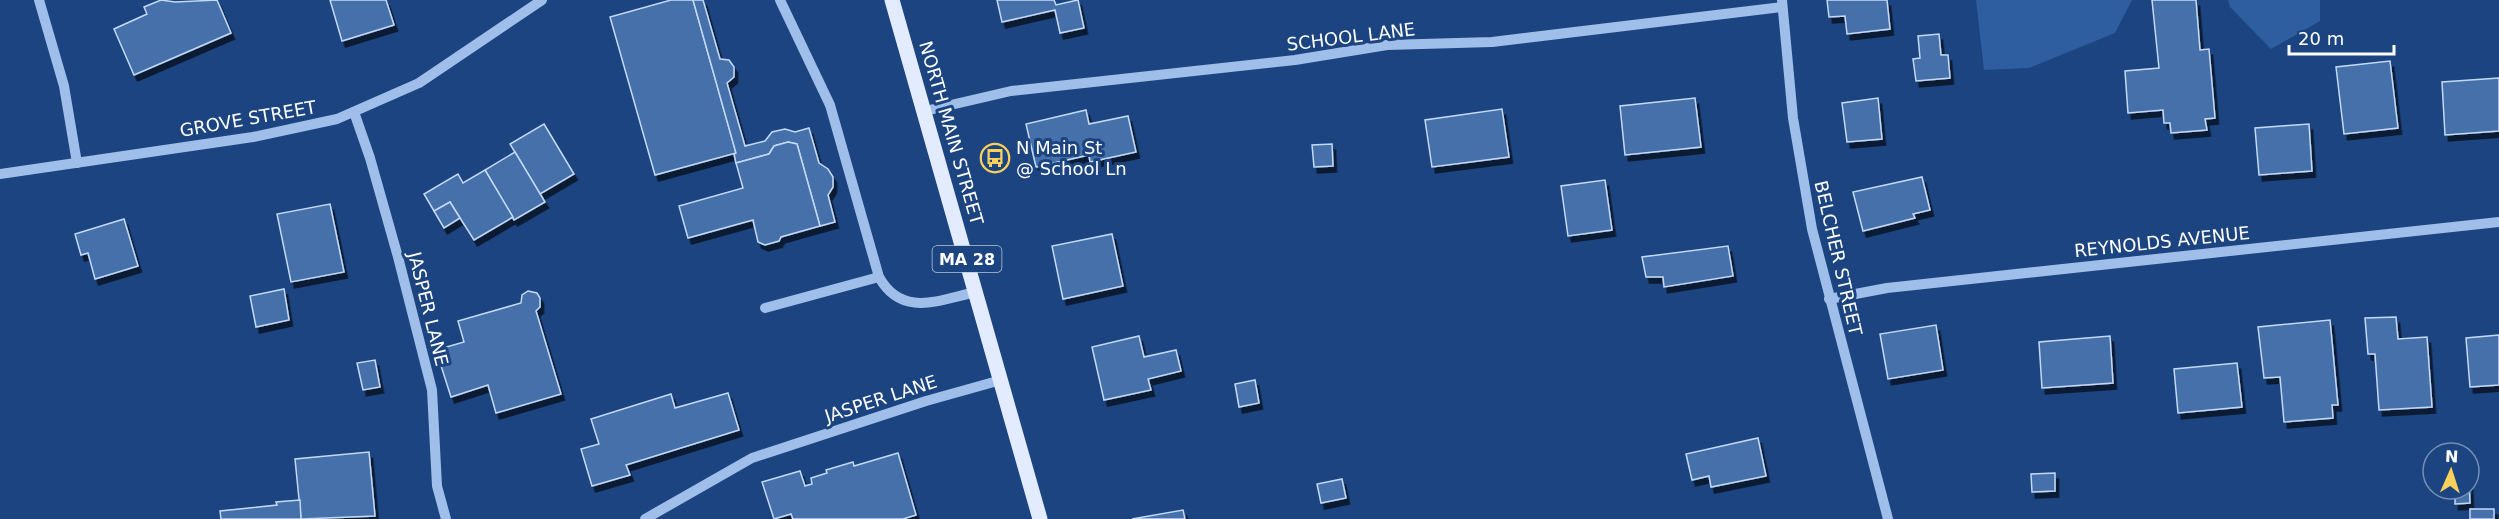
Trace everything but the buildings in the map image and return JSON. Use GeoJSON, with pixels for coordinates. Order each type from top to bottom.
{"type":"FeatureCollection","features":[{"type":"Feature","properties":{"kind":"main road","name":"NORTH MAIN STREET"},"geometry":{"type":"LineString","coordinates":[[892,0],[1040,519]]}},
{"type":"Feature","properties":{"kind":"street"},"geometry":{"type":"LineString","coordinates":[[39,0],[64,86],[77,163]]}},
{"type":"Feature","properties":{"kind":"street","name":"GROVE STREET"},"geometry":{"type":"LineString","coordinates":[[0,174],[283,132],[354,112],[427,78],[542,0]]}},
{"type":"Feature","properties":{"kind":"street"},"geometry":{"type":"LineString","coordinates":[[780,0],[830,105],[879,277],[895,297],[907,302],[920,304],[976,292]]}},
{"type":"Feature","properties":{"kind":"street","name":"SCHOOL LANE"},"geometry":{"type":"LineString","coordinates":[[925,111],[992,93],[1295,60],[1388,45],[1492,42],[1782,4]]}},
{"type":"Feature","properties":{"kind":"street","name":"BELCHER STREET"},"geometry":{"type":"LineString","coordinates":[[1782,4],[1799,158],[1829,299],[1888,519]]}},
{"type":"Feature","properties":{"kind":"street","name":"JASPER LANE"},"geometry":{"type":"LineString","coordinates":[[354,112],[370,158],[395,246],[432,390],[437,486],[446,519]]}},
{"type":"Feature","properties":{"kind":"street","name":"REYNOLDS AVENUE"},"geometry":{"type":"LineString","coordinates":[[1829,299],[1887,288],[2499,222]]}},
{"type":"Feature","properties":{"kind":"street"},"geometry":{"type":"LineString","coordinates":[[765,308],[879,277]]}},
{"type":"Feature","properties":{"kind":"street","name":"JASPER LANE"},"geometry":{"type":"LineString","coordinates":[[645,519],[752,458],[926,401],[1001,380]]}},
{"type":"Feature","properties":{"kind":"shaded area"},"geometry":{"type":"Polygon","coordinates":[[[1976,0],[2132,0],[2115,33],[2029,68],[1984,70],[1976,0]]]}},
{"type":"Feature","properties":{"kind":"shaded area"},"geometry":{"type":"Polygon","coordinates":[[[2228,0],[2320,0],[2320,21],[2271,49],[2230,7],[2228,0]]]}},
{"type":"Feature","properties":{"kind":"place","name":"N Main St @ School Ln"},"geometry":{"type":"Point","coordinates":[995,158]}}]}
